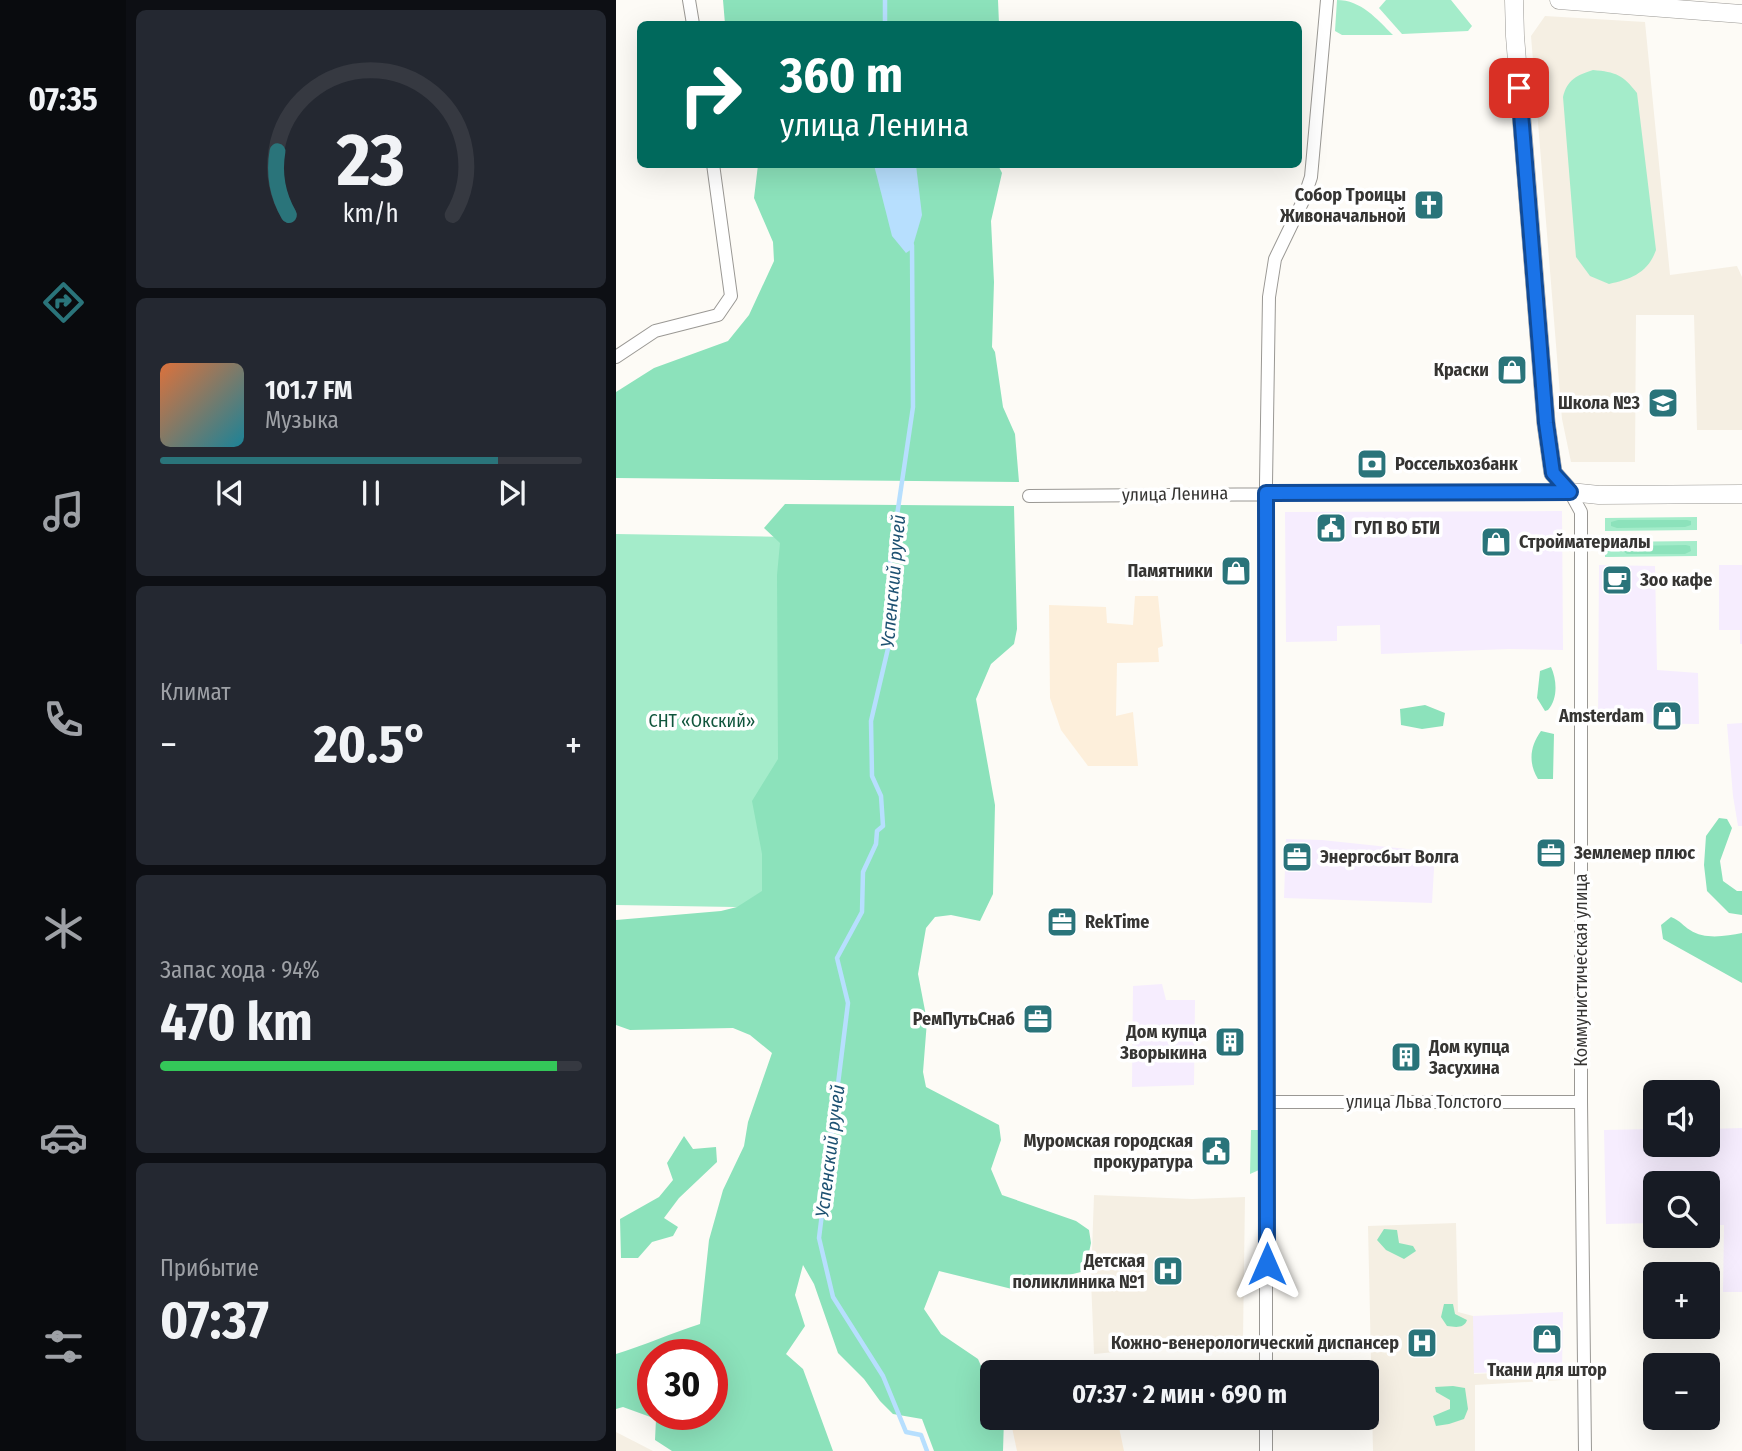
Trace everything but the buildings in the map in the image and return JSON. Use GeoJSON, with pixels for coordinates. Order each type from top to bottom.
{"type":"FeatureCollection","features":[{"type":"Feature","properties":{"kind":"street"},"geometry":{"type":"LineString","coordinates":[[689,0],[692,21]]}},
{"type":"Feature","properties":{"kind":"street"},"geometry":{"type":"LineString","coordinates":[[1266,1360],[1266,493],[1269,297],[1275,259],[1303,201],[1311,177],[1327,0]]}},
{"type":"Feature","properties":{"kind":"street"},"geometry":{"type":"LineString","coordinates":[[1514,0],[1546,423],[1553,473],[1570,492]]}},
{"type":"Feature","properties":{"kind":"street"},"geometry":{"type":"LineString","coordinates":[[1559,0],[1742,14]]}},
{"type":"Feature","properties":{"kind":"street"},"geometry":{"type":"LineString","coordinates":[[616,357],[655,331],[719,315],[731,296],[714,168]]}},
{"type":"Feature","properties":{"kind":"street","name":"улица Ленина"},"geometry":{"type":"LineString","coordinates":[[1029,496],[1570,492],[1599,495],[1742,494]]}},
{"type":"Feature","properties":{"kind":"street","name":"Коммунистическая улица"},"geometry":{"type":"LineString","coordinates":[[1570,492],[1581,512],[1581,1102],[1585,1451]]}},
{"type":"Feature","properties":{"kind":"street","name":"улица Льва Толстого"},"geometry":{"type":"LineString","coordinates":[[1266,1102],[1581,1102]]}},
{"type":"Feature","properties":{"kind":"street"},"geometry":{"type":"LineString","coordinates":[[1266,1430],[1266,1451]]}},
{"type":"Feature","properties":{"kind":"shaded area"},"geometry":{"type":"Polygon","coordinates":[[[1545,16],[1645,22],[1670,275],[1737,266],[1742,277],[1742,430],[1697,430],[1694,315],[1636,315],[1635,462],[1571,462],[1562,419],[1531,36],[1545,16]]]}},
{"type":"Feature","properties":{"kind":"shaded area"},"geometry":{"type":"Polygon","coordinates":[[[1562,511],[1563,650],[1508,649],[1381,654],[1380,625],[1337,626],[1337,641],[1286,642],[1285,512],[1562,511]]]}},
{"type":"Feature","properties":{"kind":"shaded area"},"geometry":{"type":"Polygon","coordinates":[[[1599,565],[1655,566],[1657,670],[1698,673],[1699,724],[1598,723],[1599,565]]]}},
{"type":"Feature","properties":{"kind":"shaded area"},"geometry":{"type":"Polygon","coordinates":[[[1719,565],[1742,565],[1742,644],[1740,630],[1719,630],[1719,565]]]}},
{"type":"Feature","properties":{"kind":"shaded area"},"geometry":{"type":"Polygon","coordinates":[[[1135,596],[1158,596],[1163,646],[1158,648],[1159,662],[1117,663],[1116,716],[1133,712],[1138,766],[1088,766],[1061,730],[1050,698],[1049,605],[1106,607],[1107,623],[1133,625],[1135,596]]]}},
{"type":"Feature","properties":{"kind":"shaded area"},"geometry":{"type":"Polygon","coordinates":[[[1742,723],[1742,826],[1738,826],[1727,724],[1742,723]]]}},
{"type":"Feature","properties":{"kind":"shaded area"},"geometry":{"type":"Polygon","coordinates":[[[1286,839],[1322,840],[1435,852],[1432,903],[1284,898],[1286,839]]]}},
{"type":"Feature","properties":{"kind":"shaded area"},"geometry":{"type":"Polygon","coordinates":[[[1162,984],[1166,1000],[1195,1000],[1194,1085],[1132,1087],[1133,986],[1162,984]]]}},
{"type":"Feature","properties":{"kind":"shaded area"},"geometry":{"type":"Polygon","coordinates":[[[1742,1128],[1742,1292],[1723,1292],[1724,1225],[1720,1225],[1720,1171],[1643,1171],[1643,1223],[1606,1224],[1604,1130],[1643,1129],[1643,1157],[1720,1157],[1720,1129],[1742,1128]]]}},
{"type":"Feature","properties":{"kind":"shaded area","name":"Детская поликлиника №1"},"geometry":{"type":"Polygon","coordinates":[[[1094,1195],[1192,1199],[1245,1197],[1243,1340],[1094,1354],[1091,1280],[1094,1195]]]}},
{"type":"Feature","properties":{"kind":"shaded area","name":"Кожно-венерологический диспансер"},"geometry":{"type":"Polygon","coordinates":[[[1456,1223],[1458,1312],[1473,1316],[1474,1374],[1562,1370],[1562,1380],[1475,1385],[1475,1451],[1373,1451],[1373,1430],[1379,1430],[1379,1360],[1371,1360],[1368,1226],[1456,1223]]]}},
{"type":"Feature","properties":{"kind":"shaded area"},"geometry":{"type":"Polygon","coordinates":[[[1563,1312],[1562,1370],[1473,1373],[1473,1316],[1563,1312]]]}},
{"type":"Feature","properties":{"kind":"shaded area"},"geometry":{"type":"Polygon","coordinates":[[[1013,1430],[1120,1430],[1124,1451],[1017,1451],[1013,1430]]]}},
{"type":"Feature","properties":{"kind":"shaded area"},"geometry":{"type":"Polygon","coordinates":[[[616,1432],[653,1451],[616,1451],[616,1432]]]}},
{"type":"Feature","properties":{"kind":"green space"},"geometry":{"type":"Polygon","coordinates":[[[723,0],[998,0],[999,21],[725,21],[723,0]]]}},
{"type":"Feature","properties":{"kind":"green space"},"geometry":{"type":"Polygon","coordinates":[[[1337,0],[1361,7],[1393,35],[1342,35],[1335,31],[1337,0]]]}},
{"type":"Feature","properties":{"kind":"green space"},"geometry":{"type":"Polygon","coordinates":[[[1386,0],[1451,0],[1472,26],[1468,31],[1402,34],[1379,8],[1386,0]]]}},
{"type":"Feature","properties":{"kind":"green space"},"geometry":{"type":"Polygon","coordinates":[[[1593,70],[1618,76],[1637,93],[1656,250],[1653,258],[1638,274],[1609,284],[1590,276],[1576,257],[1563,97],[1567,86],[1574,79],[1593,70]]]}},
{"type":"Feature","properties":{"kind":"green space"},"geometry":{"type":"Polygon","coordinates":[[[758,168],[1000,168],[1002,173],[991,221],[994,282],[992,347],[1003,407],[1015,434],[1019,482],[616,478],[616,392],[654,368],[728,341],[749,315],[774,261],[773,242],[754,198],[758,168]]]}},
{"type":"Feature","properties":{"kind":"green space"},"geometry":{"type":"Polygon","coordinates":[[[785,504],[1014,506],[1017,629],[1014,644],[991,664],[976,699],[995,805],[993,894],[980,921],[951,915],[935,917],[926,928],[918,974],[927,1021],[923,1072],[926,1087],[999,1125],[1001,1140],[991,1169],[1002,1195],[1076,1221],[1089,1230],[1091,1243],[1085,1271],[1012,1289],[939,1271],[924,1309],[941,1334],[978,1359],[980,1430],[1004,1430],[1003,1451],[934,1451],[922,1419],[893,1414],[838,1353],[814,1284],[803,1265],[795,1295],[805,1326],[786,1354],[803,1369],[833,1451],[672,1451],[655,1440],[655,1430],[728,1430],[728,1339],[658,1339],[700,1324],[709,1240],[723,1190],[744,1146],[748,1122],[772,1053],[750,1035],[733,1028],[630,1030],[616,1025],[616,920],[721,911],[737,907],[762,891],[762,854],[752,801],[778,759],[777,575],[780,543],[764,528],[785,504]]]}},
{"type":"Feature","properties":{"kind":"green space"},"geometry":{"type":"Polygon","coordinates":[[[1697,517],[1697,530],[1605,531],[1605,518],[1697,517]]]}},
{"type":"Feature","properties":{"kind":"green space"},"geometry":{"type":"Polygon","coordinates":[[[1687,520],[1691,521],[1691,525],[1611,526],[1611,522],[1687,520]]]}},
{"type":"Feature","properties":{"kind":"green space","name":"СНТ «Окский»"},"geometry":{"type":"Polygon","coordinates":[[[616,534],[789,537],[786,908],[616,905],[616,534]]]}},
{"type":"Feature","properties":{"kind":"green space"},"geometry":{"type":"Polygon","coordinates":[[[1697,541],[1697,556],[1605,557],[1605,542],[1697,541]]]}},
{"type":"Feature","properties":{"kind":"green space"},"geometry":{"type":"Polygon","coordinates":[[[1629,546],[1690,546],[1691,551],[1685,554],[1627,554],[1623,551],[1623,548],[1629,546]]]}},
{"type":"Feature","properties":{"kind":"green space"},"geometry":{"type":"Polygon","coordinates":[[[1551,667],[1555,695],[1551,706],[1545,711],[1537,698],[1540,671],[1551,667]]]}},
{"type":"Feature","properties":{"kind":"green space"},"geometry":{"type":"Polygon","coordinates":[[[1425,705],[1445,713],[1443,726],[1422,729],[1401,725],[1400,709],[1425,705]]]}},
{"type":"Feature","properties":{"kind":"green space"},"geometry":{"type":"Polygon","coordinates":[[[1541,731],[1554,734],[1553,779],[1538,779],[1533,767],[1534,743],[1541,731]]]}},
{"type":"Feature","properties":{"kind":"green space"},"geometry":{"type":"Polygon","coordinates":[[[1719,818],[1727,819],[1732,828],[1720,861],[1723,881],[1737,891],[1742,891],[1742,915],[1729,913],[1707,891],[1704,865],[1706,836],[1719,818]]]}},
{"type":"Feature","properties":{"kind":"green space"},"geometry":{"type":"Polygon","coordinates":[[[1671,917],[1702,935],[1742,933],[1742,983],[1663,939],[1661,925],[1671,917]]]}},
{"type":"Feature","properties":{"kind":"green space"},"geometry":{"type":"Polygon","coordinates":[[[1251,1130],[1260,1130],[1259,1170],[1250,1174],[1251,1130]]]}},
{"type":"Feature","properties":{"kind":"green space"},"geometry":{"type":"Polygon","coordinates":[[[684,1136],[693,1149],[716,1147],[717,1162],[679,1198],[664,1218],[678,1227],[673,1236],[652,1242],[638,1258],[621,1258],[620,1219],[659,1197],[673,1180],[667,1163],[684,1136]]]}},
{"type":"Feature","properties":{"kind":"green space"},"geometry":{"type":"Polygon","coordinates":[[[1384,1229],[1397,1230],[1399,1243],[1413,1246],[1416,1251],[1404,1259],[1386,1250],[1377,1240],[1384,1229]]]}},
{"type":"Feature","properties":{"kind":"green space"},"geometry":{"type":"Polygon","coordinates":[[[1444,1304],[1453,1304],[1455,1314],[1467,1320],[1464,1325],[1447,1326],[1441,1317],[1444,1304]]]}},
{"type":"Feature","properties":{"kind":"green space"},"geometry":{"type":"Polygon","coordinates":[[[637,1346],[637,1412],[623,1407],[616,1409],[616,1354],[637,1346]]]}},
{"type":"Feature","properties":{"kind":"green space"},"geometry":{"type":"Polygon","coordinates":[[[1435,1387],[1465,1388],[1468,1409],[1464,1419],[1436,1426],[1433,1416],[1450,1409],[1450,1400],[1436,1392],[1435,1387]]]}},
{"type":"Feature","properties":{"kind":"water"},"geometry":{"type":"Polygon","coordinates":[[[875,168],[916,168],[922,215],[912,249],[906,253],[892,236],[875,168]]]}},
{"type":"Feature","properties":{"kind":"waterway","name":"Успенский ручей"},"geometry":{"type":"LineString","coordinates":[[885,0],[885,21]]}},
{"type":"Feature","properties":{"kind":"waterway","name":"Успенский ручей"},"geometry":{"type":"LineString","coordinates":[[912,245],[913,407],[890,563],[890,640],[871,721],[872,776],[881,796],[883,826],[877,831],[876,844],[863,872],[862,912],[837,958],[848,1003],[819,1238],[833,1297],[883,1376],[906,1432],[921,1435],[927,1451]]}},
{"type":"Feature","properties":{"kind":"place","name":"Собор Троицы Живоначальной"},"geometry":{"type":"Point","coordinates":[1429,205]}},
{"type":"Feature","properties":{"kind":"place","name":"Краски"},"geometry":{"type":"Point","coordinates":[1512,370]}},
{"type":"Feature","properties":{"kind":"place","name":"Школа №3"},"geometry":{"type":"Point","coordinates":[1663,403]}},
{"type":"Feature","properties":{"kind":"place","name":"Россельхозбанк"},"geometry":{"type":"Point","coordinates":[1372,464]}},
{"type":"Feature","properties":{"kind":"place","name":"ГУП ВО БТИ"},"geometry":{"type":"Point","coordinates":[1331,528]}},
{"type":"Feature","properties":{"kind":"place","name":"Стройматериалы"},"geometry":{"type":"Point","coordinates":[1496,542]}},
{"type":"Feature","properties":{"kind":"place","name":"Памятники"},"geometry":{"type":"Point","coordinates":[1236,571]}},
{"type":"Feature","properties":{"kind":"place","name":"Зоо кафе"},"geometry":{"type":"Point","coordinates":[1617,580]}},
{"type":"Feature","properties":{"kind":"place","name":"Amsterdam"},"geometry":{"type":"Point","coordinates":[1667,716]}},
{"type":"Feature","properties":{"kind":"place","name":"Землемер плюс"},"geometry":{"type":"Point","coordinates":[1551,853]}},
{"type":"Feature","properties":{"kind":"place","name":"Энергосбыт Волга"},"geometry":{"type":"Point","coordinates":[1297,857]}},
{"type":"Feature","properties":{"kind":"place","name":"RekTime"},"geometry":{"type":"Point","coordinates":[1062,922]}},
{"type":"Feature","properties":{"kind":"place","name":"РемПутьСнаб"},"geometry":{"type":"Point","coordinates":[1038,1019]}},
{"type":"Feature","properties":{"kind":"place","name":"Дом купца Зворыкина"},"geometry":{"type":"Point","coordinates":[1230,1042]}},
{"type":"Feature","properties":{"kind":"place","name":"Дом купца Засухина"},"geometry":{"type":"Point","coordinates":[1406,1057]}},
{"type":"Feature","properties":{"kind":"place","name":"Муромская городская прокуратура"},"geometry":{"type":"Point","coordinates":[1216,1151]}},
{"type":"Feature","properties":{"kind":"place","name":"Детская поликлиника №1"},"geometry":{"type":"Point","coordinates":[1168,1271]}},
{"type":"Feature","properties":{"kind":"place","name":"Ткани для штор"},"geometry":{"type":"Point","coordinates":[1547,1339]}},
{"type":"Feature","properties":{"kind":"place","name":"Кожно-венерологический диспансер"},"geometry":{"type":"Point","coordinates":[1422,1343]}},
{"type":"Feature","properties":{"kind":"route"},"geometry":{"type":"LineString","coordinates":[[1267,1264],[1266,493],[1570,492],[1553,473],[1546,423],[1519,88]]}}]}
